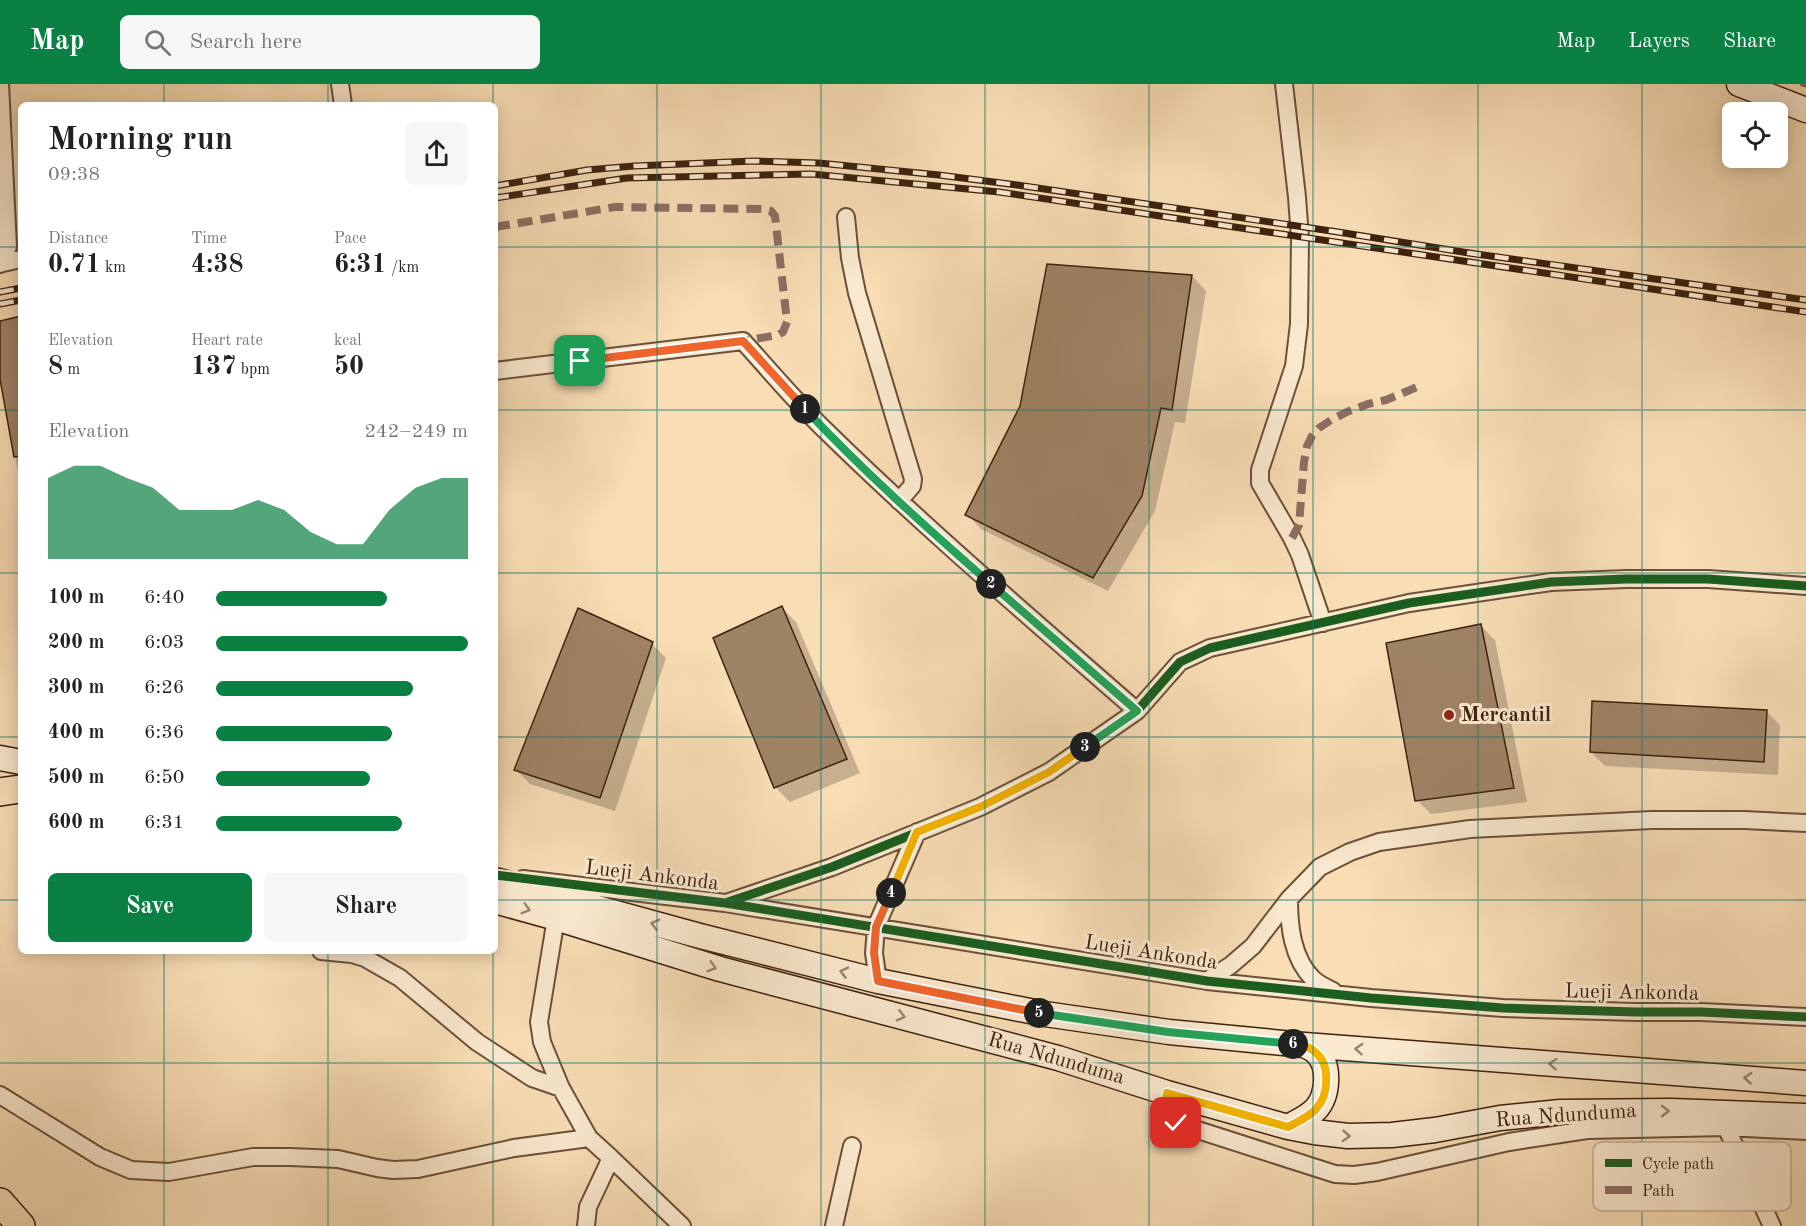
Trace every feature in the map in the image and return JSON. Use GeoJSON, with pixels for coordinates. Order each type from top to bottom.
{"type":"FeatureCollection","features":[{"type":"Feature","properties":{"kind":"main road"},"geometry":{"type":"LineString","coordinates":[[1739,84],[1806,110]]}},
{"type":"Feature","properties":{"kind":"main road"},"geometry":{"type":"LineString","coordinates":[[0,758],[18,761]]}},
{"type":"Feature","properties":{"kind":"main road","name":"Rua Ndunduma"},"geometry":{"type":"LineString","coordinates":[[498,881],[700,936],[878,981],[1045,1014],[1168,1032],[1304,1045],[1806,1083]]}},
{"type":"Feature","properties":{"kind":"main road","name":"Rua Ndunduma"},"geometry":{"type":"LineString","coordinates":[[498,902],[720,969],[1058,1058],[1167,1093],[1288,1127],[1348,1136],[1370,1136],[1403,1134],[1500,1118],[1560,1112],[1672,1111],[1806,1116]]}},
{"type":"Feature","properties":{"kind":"main road"},"geometry":{"type":"LineString","coordinates":[[1288,1127],[1316,1110],[1323,1099],[1326,1087],[1323,1062],[1316,1052],[1304,1045]]}},
{"type":"Feature","properties":{"kind":"main road"},"geometry":{"type":"LineString","coordinates":[[0,1202],[21,1226]]}},
{"type":"Feature","properties":{"kind":"street"},"geometry":{"type":"LineString","coordinates":[[0,84],[8,246],[1,263]]}},
{"type":"Feature","properties":{"kind":"street"},"geometry":{"type":"LineString","coordinates":[[340,84],[343,102]]}},
{"type":"Feature","properties":{"kind":"street"},"geometry":{"type":"LineString","coordinates":[[1284,84],[1300,238],[1299,324],[1293,366],[1260,470],[1260,483],[1296,546],[1323,623]]}},
{"type":"Feature","properties":{"kind":"street"},"geometry":{"type":"LineString","coordinates":[[846,217],[850,258],[857,293],[913,479],[912,486],[899,501]]}},
{"type":"Feature","properties":{"kind":"street"},"geometry":{"type":"LineString","coordinates":[[1,263],[18,260]]}},
{"type":"Feature","properties":{"kind":"street"},"geometry":{"type":"LineString","coordinates":[[498,371],[743,341],[824,429],[899,501],[1137,711]]}},
{"type":"Feature","properties":{"kind":"street"},"geometry":{"type":"LineString","coordinates":[[725,903],[832,867],[980,807],[1049,772],[1137,711],[1180,662],[1210,648],[1408,603],[1551,582],[1708,579],[1806,586]]}},
{"type":"Feature","properties":{"kind":"street"},"geometry":{"type":"LineString","coordinates":[[1207,981],[1253,946],[1289,899],[1320,867],[1350,852],[1379,842],[1460,830],[1652,820],[1806,823]]}},
{"type":"Feature","properties":{"kind":"street"},"geometry":{"type":"LineString","coordinates":[[878,981],[874,953],[876,927],[917,832]]}},
{"type":"Feature","properties":{"kind":"street","name":"Lueji Ankonda"},"geometry":{"type":"LineString","coordinates":[[498,875],[725,903],[1207,981],[1503,1008],[1701,1012],[1806,1017]]}},
{"type":"Feature","properties":{"kind":"street"},"geometry":{"type":"LineString","coordinates":[[1289,899],[1293,945],[1301,963],[1313,980],[1338,994]]}},
{"type":"Feature","properties":{"kind":"street"},"geometry":{"type":"LineString","coordinates":[[556,918],[539,1022],[542,1042],[561,1088],[589,1138],[682,1226]]}},
{"type":"Feature","properties":{"kind":"street"},"geometry":{"type":"LineString","coordinates":[[352,954],[365,958],[400,978],[477,1042],[532,1078],[561,1088]]}},
{"type":"Feature","properties":{"kind":"street"},"geometry":{"type":"LineString","coordinates":[[1167,1093],[1165,1104],[1167,1112],[1170,1120],[1176,1123],[1335,1174],[1354,1175],[1377,1172],[1509,1142],[1587,1131],[1726,1127],[1806,1131]]}},
{"type":"Feature","properties":{"kind":"street"},"geometry":{"type":"LineString","coordinates":[[0,1095],[100,1157],[131,1170],[169,1172],[253,1157],[290,1156],[338,1159],[393,1170],[418,1169],[514,1148],[589,1138]]}},
{"type":"Feature","properties":{"kind":"street"},"geometry":{"type":"LineString","coordinates":[[1726,1127],[1733,1142]]}},
{"type":"Feature","properties":{"kind":"street"},"geometry":{"type":"LineString","coordinates":[[834,1226],[852,1146]]}},
{"type":"Feature","properties":{"kind":"street"},"geometry":{"type":"LineString","coordinates":[[586,1226],[588,1207],[611,1158]]}},
{"type":"Feature","properties":{"kind":"street"},"geometry":{"type":"LineString","coordinates":[[1765,1211],[1772,1226]]}},
{"type":"Feature","properties":{"kind":"building"},"geometry":{"type":"Polygon","coordinates":[[[1047,264],[1192,275],[1172,410],[1161,408],[1142,496],[1093,578],[965,515],[1020,406],[1047,264]]]}},
{"type":"Feature","properties":{"kind":"building"},"geometry":{"type":"Polygon","coordinates":[[[18,317],[18,456],[14,457],[0,379],[0,321],[18,317]]]}},
{"type":"Feature","properties":{"kind":"building"},"geometry":{"type":"Polygon","coordinates":[[[782,606],[847,759],[774,788],[713,638],[782,606]]]}},
{"type":"Feature","properties":{"kind":"building"},"geometry":{"type":"Polygon","coordinates":[[[578,608],[653,642],[600,798],[514,770],[578,608]]]}},
{"type":"Feature","properties":{"kind":"building","name":"Mercantil"},"geometry":{"type":"Polygon","coordinates":[[[1481,624],[1514,788],[1415,801],[1386,643],[1481,624]]]}},
{"type":"Feature","properties":{"kind":"building"},"geometry":{"type":"Polygon","coordinates":[[[1592,701],[1767,710],[1764,762],[1590,752],[1592,701]]]}},
{"type":"Feature","properties":{"kind":"waterway"},"geometry":{"type":"LineString","coordinates":[[1802,84],[1806,85]]}},
{"type":"Feature","properties":{"kind":"railway"},"geometry":{"type":"LineString","coordinates":[[498,185],[587,170],[634,166],[754,161],[819,163],[1017,185],[1469,253],[1806,300]]}},
{"type":"Feature","properties":{"kind":"railway"},"geometry":{"type":"LineString","coordinates":[[498,198],[627,178],[811,174],[999,192],[1806,312]]}},
{"type":"Feature","properties":{"kind":"railway"},"geometry":{"type":"LineString","coordinates":[[0,292],[18,289]]}},
{"type":"Feature","properties":{"kind":"railway"},"geometry":{"type":"LineString","coordinates":[[0,304],[18,301]]}},
{"type":"Feature","properties":{"kind":"marked path"},"geometry":{"type":"LineString","coordinates":[[498,226],[615,207],[771,211],[775,216],[787,322],[783,332],[778,335],[743,341]]}},
{"type":"Feature","properties":{"kind":"marked path"},"geometry":{"type":"LineString","coordinates":[[1292,538],[1299,525],[1304,462],[1307,446],[1312,436],[1319,428],[1349,411],[1386,400],[1422,385]]}},
{"type":"Feature","properties":{"kind":"cycle path"},"geometry":{"type":"LineString","coordinates":[[728,902],[832,867],[980,807],[1049,772],[1137,711],[1180,662],[1210,648],[1409,603],[1551,582],[1708,579],[1806,586]]}},
{"type":"Feature","properties":{"kind":"cycle path"},"geometry":{"type":"LineString","coordinates":[[498,875],[725,903],[1207,981],[1371,998],[1503,1008],[1701,1012],[1806,1017]]}},
{"type":"Feature","properties":{"kind":"place","name":"Mercantil"},"geometry":{"type":"Point","coordinates":[1449,715]}},
{"type":"Feature","properties":{"kind":"route"},"geometry":{"type":"LineString","coordinates":[[580,361],[743,341],[824,429],[899,501],[1137,711],[1049,772],[980,807],[917,832],[876,927],[874,953],[878,981],[1045,1014],[1168,1032],[1304,1045],[1316,1052],[1323,1062],[1326,1087],[1323,1099],[1316,1110],[1288,1127],[1167,1093],[1165,1104],[1167,1112],[1170,1120],[1176,1123]]}}]}
